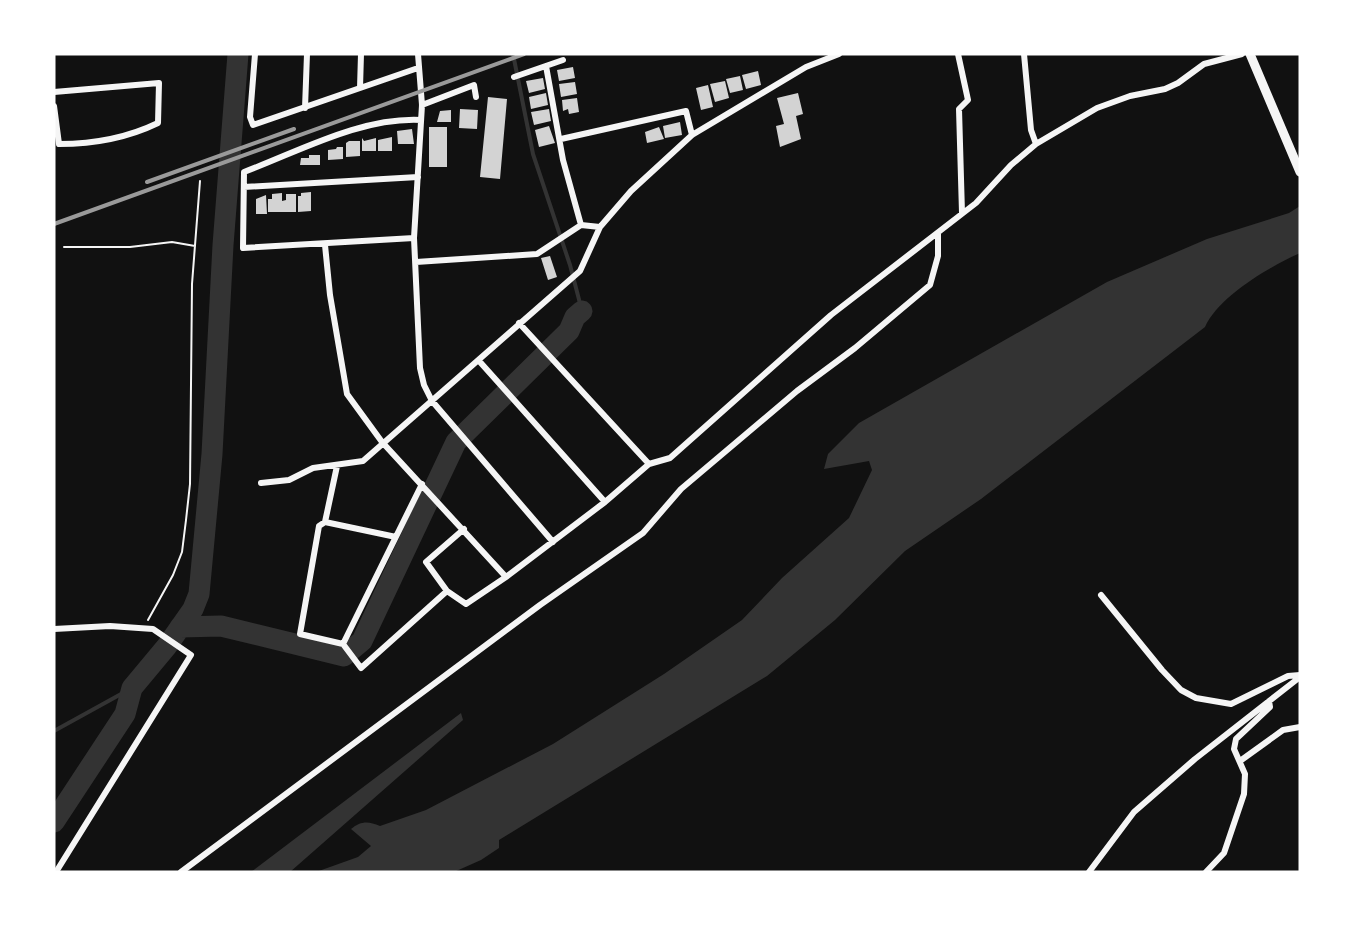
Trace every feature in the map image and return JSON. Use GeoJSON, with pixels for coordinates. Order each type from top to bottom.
{"type":"FeatureCollection","features":[{"type":"Feature","properties":{"kind":"main road"},"geometry":{"type":"LineString","coordinates":[[1250,54],[1300,172]]}},
{"type":"Feature","properties":{"kind":"street"},"geometry":{"type":"LineString","coordinates":[[255,54],[250,117],[253,124],[418,68]]}},
{"type":"Feature","properties":{"kind":"street"},"geometry":{"type":"LineString","coordinates":[[305,108],[307,54]]}},
{"type":"Feature","properties":{"kind":"street"},"geometry":{"type":"LineString","coordinates":[[360,88],[361,54]]}},
{"type":"Feature","properties":{"kind":"street"},"geometry":{"type":"LineString","coordinates":[[418,54],[422,105],[414,238],[420,368],[424,385],[432,401],[553,542]]}},
{"type":"Feature","properties":{"kind":"street"},"geometry":{"type":"LineString","coordinates":[[261,483],[290,480],[313,468],[363,461],[382,442],[480,362],[519,323],[580,272],[600,226],[631,191],[692,135],[806,67],[839,54]]}},
{"type":"Feature","properties":{"kind":"street"},"geometry":{"type":"LineString","coordinates":[[958,54],[968,100],[959,109],[962,213]]}},
{"type":"Feature","properties":{"kind":"street"},"geometry":{"type":"LineString","coordinates":[[1024,54],[1031,130],[1035,144]]}},
{"type":"Feature","properties":{"kind":"street"},"geometry":{"type":"LineString","coordinates":[[464,529],[426,562],[447,591],[466,604],[553,542],[649,464],[670,458],[831,315],[976,203],[1011,165],[1035,144],[1097,108],[1130,96],[1165,89],[1178,83],[1204,64],[1242,54]]}},
{"type":"Feature","properties":{"kind":"street"},"geometry":{"type":"LineString","coordinates":[[517,76],[563,60]]}},
{"type":"Feature","properties":{"kind":"street"},"geometry":{"type":"LineString","coordinates":[[546,66],[563,160],[581,225]]}},
{"type":"Feature","properties":{"kind":"street"},"geometry":{"type":"LineString","coordinates":[[54,92],[159,84],[159,123],[134,135],[85,144],[59,144],[54,106]]}},
{"type":"Feature","properties":{"kind":"street"},"geometry":{"type":"LineString","coordinates":[[422,105],[474,85],[476,97]]}},
{"type":"Feature","properties":{"kind":"street"},"geometry":{"type":"LineString","coordinates":[[561,140],[686,111],[692,135]]}},
{"type":"Feature","properties":{"kind":"street"},"geometry":{"type":"LineString","coordinates":[[414,238],[243,248],[244,172],[357,129],[421,120]]}},
{"type":"Feature","properties":{"kind":"street"},"geometry":{"type":"LineString","coordinates":[[244,187],[418,177]]}},
{"type":"Feature","properties":{"kind":"street"},"geometry":{"type":"LineString","coordinates":[[416,262],[537,254],[581,225],[600,226]]}},
{"type":"Feature","properties":{"kind":"street"},"geometry":{"type":"LineString","coordinates":[[181,872],[540,604],[643,533],[681,489],[797,391],[855,348],[930,285],[938,256],[938,234]]}},
{"type":"Feature","properties":{"kind":"street"},"geometry":{"type":"LineString","coordinates":[[325,245],[330,295],[347,394],[382,442],[506,577]]}},
{"type":"Feature","properties":{"kind":"street"},"geometry":{"type":"LineString","coordinates":[[519,323],[649,464]]}},
{"type":"Feature","properties":{"kind":"street"},"geometry":{"type":"LineString","coordinates":[[480,362],[605,502]]}},
{"type":"Feature","properties":{"kind":"street"},"geometry":{"type":"LineString","coordinates":[[337,466],[325,522],[319,526],[300,634],[343,644],[361,668],[447,591]]}},
{"type":"Feature","properties":{"kind":"street"},"geometry":{"type":"LineString","coordinates":[[343,644],[422,484]]}},
{"type":"Feature","properties":{"kind":"street"},"geometry":{"type":"LineString","coordinates":[[325,522],[396,537]]}},
{"type":"Feature","properties":{"kind":"street"},"geometry":{"type":"LineString","coordinates":[[1101,595],[1162,670],[1181,690],[1196,698],[1231,704],[1288,676],[1300,676]]}},
{"type":"Feature","properties":{"kind":"street"},"geometry":{"type":"LineString","coordinates":[[54,628],[110,626],[153,629],[191,655],[56,872]]}},
{"type":"Feature","properties":{"kind":"street"},"geometry":{"type":"LineString","coordinates":[[1089,872],[1134,812],[1195,759],[1300,676]]}},
{"type":"Feature","properties":{"kind":"street"},"geometry":{"type":"LineString","coordinates":[[1206,872],[1224,853],[1244,794],[1245,774],[1234,748],[1236,739],[1270,706],[1269,701]]}},
{"type":"Feature","properties":{"kind":"street"},"geometry":{"type":"LineString","coordinates":[[1240,761],[1284,730],[1300,727]]}},
{"type":"Feature","properties":{"kind":"path"},"geometry":{"type":"LineString","coordinates":[[144,628],[173,575],[182,552],[190,484],[192,284],[200,181]]}},
{"type":"Feature","properties":{"kind":"path"},"geometry":{"type":"LineString","coordinates":[[64,247],[130,247],[172,242],[195,246]]}},
{"type":"Feature","properties":{"kind":"shaded area"},"geometry":{"type":"Polygon","coordinates":[[[1300,206],[1300,253],[1246,284],[1221,304],[1205,327],[981,499],[905,551],[835,620],[767,676],[499,840],[499,848],[481,860],[454,872],[316,872],[358,857],[371,846],[351,829],[358,824],[372,823],[380,826],[426,810],[553,744],[664,674],[742,620],[782,578],[849,518],[872,470],[869,461],[824,469],[828,454],[859,423],[1107,282],[1207,239],[1289,213],[1300,206]]]}},
{"type":"Feature","properties":{"kind":"shaded area"},"geometry":{"type":"Polygon","coordinates":[[[461,713],[463,720],[290,872],[251,872],[461,713]]]}},
{"type":"Feature","properties":{"kind":"building"},"geometry":{"type":"Polygon","coordinates":[[[573,67],[575,78],[559,81],[557,70],[573,67]]]}},
{"type":"Feature","properties":{"kind":"building"},"geometry":{"type":"Polygon","coordinates":[[[758,71],[761,85],[746,89],[742,75],[758,71]]]}},
{"type":"Feature","properties":{"kind":"building"},"geometry":{"type":"Polygon","coordinates":[[[740,76],[743,90],[730,93],[726,79],[740,76]]]}},
{"type":"Feature","properties":{"kind":"building"},"geometry":{"type":"Polygon","coordinates":[[[543,78],[545,89],[529,93],[526,81],[543,78]]]}},
{"type":"Feature","properties":{"kind":"building"},"geometry":{"type":"Polygon","coordinates":[[[725,81],[729,98],[715,102],[710,84],[725,81]]]}},
{"type":"Feature","properties":{"kind":"building"},"geometry":{"type":"Polygon","coordinates":[[[575,82],[577,94],[561,97],[559,84],[575,82]]]}},
{"type":"Feature","properties":{"kind":"building"},"geometry":{"type":"Polygon","coordinates":[[[708,85],[713,107],[701,110],[696,88],[708,85]]]}},
{"type":"Feature","properties":{"kind":"building"},"geometry":{"type":"Polygon","coordinates":[[[546,93],[548,105],[531,109],[529,97],[546,93]]]}},
{"type":"Feature","properties":{"kind":"building"},"geometry":{"type":"Polygon","coordinates":[[[798,93],[803,114],[796,116],[801,139],[780,147],[776,126],[784,124],[777,98],[798,93]]]}},
{"type":"Feature","properties":{"kind":"building"},"geometry":{"type":"Polygon","coordinates":[[[488,97],[507,99],[500,179],[480,177],[488,97]]]}},
{"type":"Feature","properties":{"kind":"building"},"geometry":{"type":"Polygon","coordinates":[[[577,98],[579,112],[569,114],[568,109],[563,111],[562,100],[577,98]]]}},
{"type":"Feature","properties":{"kind":"building"},"geometry":{"type":"Polygon","coordinates":[[[460,109],[478,110],[477,129],[459,128],[460,109]]]}},
{"type":"Feature","properties":{"kind":"building"},"geometry":{"type":"Polygon","coordinates":[[[549,109],[551,121],[534,125],[531,112],[549,109]]]}},
{"type":"Feature","properties":{"kind":"building"},"geometry":{"type":"Polygon","coordinates":[[[451,110],[451,122],[437,122],[440,111],[451,110]]]}},
{"type":"Feature","properties":{"kind":"building"},"geometry":{"type":"Polygon","coordinates":[[[680,122],[682,135],[665,138],[663,126],[680,122]]]}},
{"type":"Feature","properties":{"kind":"building"},"geometry":{"type":"Polygon","coordinates":[[[549,126],[555,143],[539,147],[535,130],[549,126]]]}},
{"type":"Feature","properties":{"kind":"building"},"geometry":{"type":"Polygon","coordinates":[[[429,127],[447,127],[447,167],[429,167],[429,127]]]}},
{"type":"Feature","properties":{"kind":"building"},"geometry":{"type":"Polygon","coordinates":[[[659,127],[664,139],[647,143],[645,132],[659,127]]]}},
{"type":"Feature","properties":{"kind":"building"},"geometry":{"type":"Polygon","coordinates":[[[412,129],[414,144],[398,144],[397,131],[412,129]]]}},
{"type":"Feature","properties":{"kind":"building"},"geometry":{"type":"Polygon","coordinates":[[[392,137],[392,151],[378,151],[378,140],[392,137]]]}},
{"type":"Feature","properties":{"kind":"building"},"geometry":{"type":"Polygon","coordinates":[[[362,138],[364,141],[376,138],[376,151],[362,151],[362,138]]]}},
{"type":"Feature","properties":{"kind":"building"},"geometry":{"type":"Polygon","coordinates":[[[360,141],[360,156],[346,157],[346,143],[360,141]]]}},
{"type":"Feature","properties":{"kind":"building"},"geometry":{"type":"Polygon","coordinates":[[[343,147],[343,159],[328,160],[328,150],[343,147]]]}},
{"type":"Feature","properties":{"kind":"building"},"geometry":{"type":"Polygon","coordinates":[[[309,155],[320,155],[320,165],[300,165],[301,158],[309,158],[309,155]]]}},
{"type":"Feature","properties":{"kind":"building"},"geometry":{"type":"Polygon","coordinates":[[[311,192],[311,211],[298,212],[298,196],[301,196],[301,193],[311,192]]]}},
{"type":"Feature","properties":{"kind":"building"},"geometry":{"type":"Polygon","coordinates":[[[282,193],[282,201],[286,200],[286,194],[296,194],[296,212],[268,212],[268,199],[272,199],[272,194],[282,193]]]}},
{"type":"Feature","properties":{"kind":"building"},"geometry":{"type":"Polygon","coordinates":[[[266,195],[267,214],[256,214],[256,199],[266,195]]]}},
{"type":"Feature","properties":{"kind":"building"},"geometry":{"type":"Polygon","coordinates":[[[550,256],[557,277],[548,280],[541,258],[550,256]]]}},
{"type":"Feature","properties":{"kind":"waterway"},"geometry":{"type":"LineString","coordinates":[[54,822],[125,714],[132,688],[167,646],[193,609],[199,594],[212,454],[223,245],[238,54]]}},
{"type":"Feature","properties":{"kind":"waterway"},"geometry":{"type":"LineString","coordinates":[[513,54],[533,154],[570,265],[582,311]]}},
{"type":"Feature","properties":{"kind":"waterway"},"geometry":{"type":"LineString","coordinates":[[180,627],[221,626],[344,656],[362,641],[456,442],[569,331],[575,317],[582,311]]}},
{"type":"Feature","properties":{"kind":"waterway"},"geometry":{"type":"LineString","coordinates":[[54,731],[132,688]]}},
{"type":"Feature","properties":{"kind":"railway"},"geometry":{"type":"LineString","coordinates":[[54,224],[524,54]]}},
{"type":"Feature","properties":{"kind":"railway"},"geometry":{"type":"LineString","coordinates":[[147,182],[294,129]]}}]}
